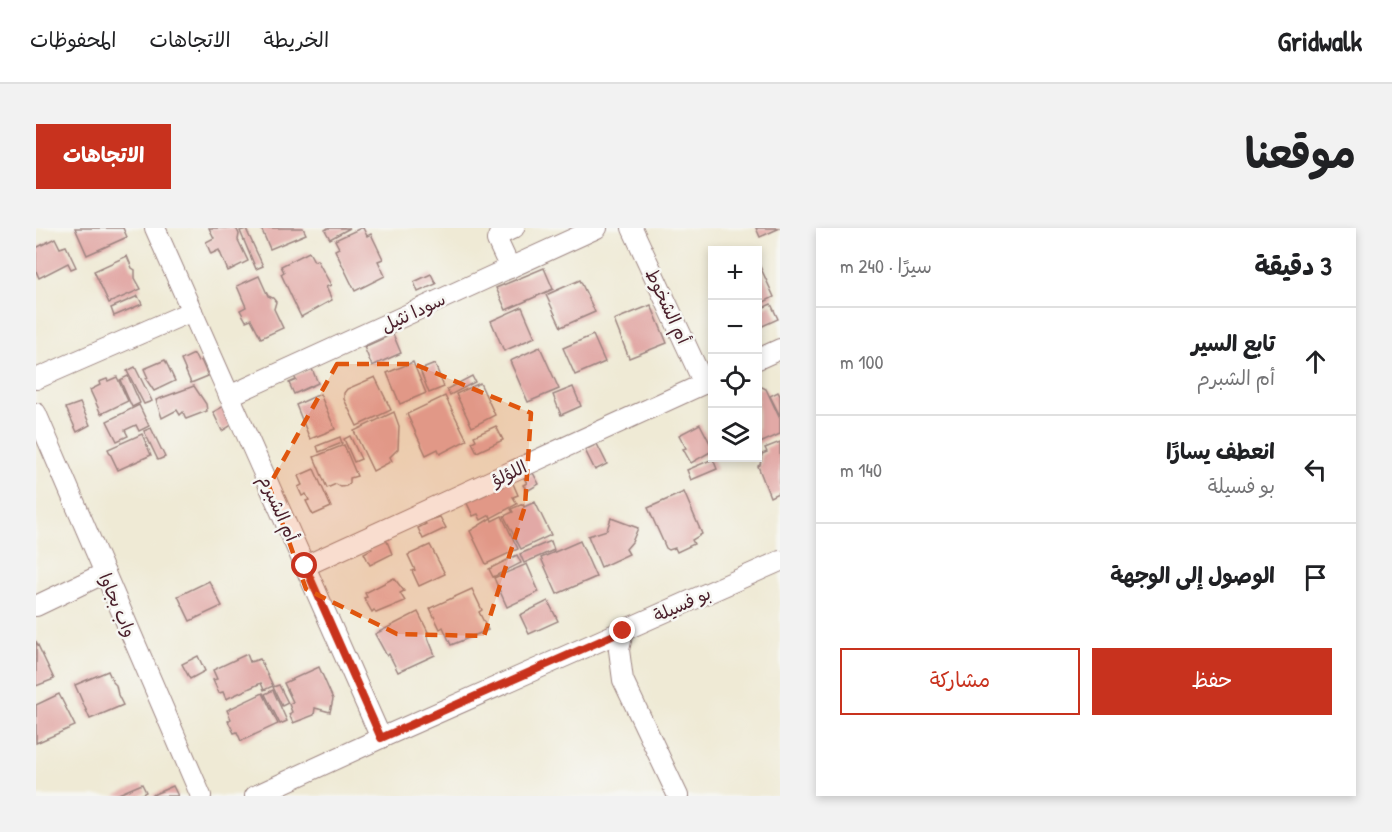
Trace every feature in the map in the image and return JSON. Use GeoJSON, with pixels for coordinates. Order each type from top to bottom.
{"type":"FeatureCollection","features":[{"type":"Feature","properties":{"kind":"street","name":"أم الشبرم"},"geometry":{"type":"LineString","coordinates":[[155,228],[381,738]]}},
{"type":"Feature","properties":{"kind":"street"},"geometry":{"type":"LineString","coordinates":[[510,268],[497,240],[499,235],[514,228]]}},
{"type":"Feature","properties":{"kind":"street","name":"سودا نثيل"},"geometry":{"type":"LineString","coordinates":[[229,396],[597,228]]}},
{"type":"Feature","properties":{"kind":"street","name":"أم الشخوط"},"geometry":{"type":"LineString","coordinates":[[632,228],[708,382]]}},
{"type":"Feature","properties":{"kind":"street"},"geometry":{"type":"LineString","coordinates":[[36,380],[192,311]]}},
{"type":"Feature","properties":{"kind":"street"},"geometry":{"type":"LineString","coordinates":[[762,357],[780,349]]}},
{"type":"Feature","properties":{"kind":"street","name":"اللؤلؤ"},"geometry":{"type":"LineString","coordinates":[[305,566],[708,382]]}},
{"type":"Feature","properties":{"kind":"street","name":"واب بجاوا"},"geometry":{"type":"LineString","coordinates":[[36,413],[201,796]]}},
{"type":"Feature","properties":{"kind":"street","name":"بو فسيلة"},"geometry":{"type":"LineString","coordinates":[[255,796],[780,561]]}},
{"type":"Feature","properties":{"kind":"street"},"geometry":{"type":"LineString","coordinates":[[36,606],[105,573]]}},
{"type":"Feature","properties":{"kind":"street"},"geometry":{"type":"LineString","coordinates":[[623,631],[619,650],[623,680],[678,796]]}},
{"type":"Feature","properties":{"kind":"highlighted area"},"geometry":{"type":"Polygon","coordinates":[[[337,364],[414,364],[531,413],[525,506],[484,636],[397,634],[306,589],[269,486],[337,364]]]}},
{"type":"Feature","properties":{"kind":"building"},"geometry":{"type":"Polygon","coordinates":[[[75,228],[123,228],[127,237],[87,255],[75,228]]]}},
{"type":"Feature","properties":{"kind":"building"},"geometry":{"type":"Polygon","coordinates":[[[209,228],[237,230],[238,240],[248,261],[228,271],[219,250],[211,254],[206,242],[214,238],[209,228]]]}},
{"type":"Feature","properties":{"kind":"building"},"geometry":{"type":"Polygon","coordinates":[[[261,228],[303,228],[306,234],[270,249],[261,228]]]}},
{"type":"Feature","properties":{"kind":"building"},"geometry":{"type":"Polygon","coordinates":[[[350,228],[330,239],[325,230],[350,228]]]}},
{"type":"Feature","properties":{"kind":"building"},"geometry":{"type":"Polygon","coordinates":[[[361,228],[367,236],[371,234],[383,259],[378,261],[385,276],[355,291],[335,250],[339,248],[335,240],[361,228]]]}},
{"type":"Feature","properties":{"kind":"building"},"geometry":{"type":"Polygon","coordinates":[[[756,228],[780,228],[760,237],[756,228]]]}},
{"type":"Feature","properties":{"kind":"building"},"geometry":{"type":"Polygon","coordinates":[[[246,229],[263,266],[256,269],[240,231],[246,229]]]}},
{"type":"Feature","properties":{"kind":"building"},"geometry":{"type":"Polygon","coordinates":[[[55,238],[60,248],[66,246],[76,267],[71,269],[68,263],[39,278],[36,271],[36,248],[55,238]]]}},
{"type":"Feature","properties":{"kind":"building"},"geometry":{"type":"Polygon","coordinates":[[[309,252],[314,261],[317,260],[331,285],[326,287],[332,300],[301,317],[281,274],[284,272],[281,266],[309,252]]]}},
{"type":"Feature","properties":{"kind":"building"},"geometry":{"type":"Polygon","coordinates":[[[127,256],[135,270],[135,278],[141,289],[109,303],[94,271],[127,256]]]}},
{"type":"Feature","properties":{"kind":"building"},"geometry":{"type":"Polygon","coordinates":[[[544,268],[553,289],[506,310],[496,288],[544,268]]]}},
{"type":"Feature","properties":{"kind":"building"},"geometry":{"type":"Polygon","coordinates":[[[762,271],[774,297],[762,303],[762,271]]]}},
{"type":"Feature","properties":{"kind":"building"},"geometry":{"type":"Polygon","coordinates":[[[431,274],[436,284],[418,292],[414,282],[431,274]]]}},
{"type":"Feature","properties":{"kind":"building"},"geometry":{"type":"Polygon","coordinates":[[[259,276],[268,296],[276,302],[274,309],[283,328],[261,338],[251,319],[246,321],[240,310],[246,307],[237,286],[259,276]]]}},
{"type":"Feature","properties":{"kind":"building"},"geometry":{"type":"Polygon","coordinates":[[[580,280],[595,312],[561,327],[546,295],[580,280]]]}},
{"type":"Feature","properties":{"kind":"building"},"geometry":{"type":"Polygon","coordinates":[[[138,296],[142,304],[114,316],[111,308],[138,296]]]}},
{"type":"Feature","properties":{"kind":"building"},"geometry":{"type":"Polygon","coordinates":[[[771,304],[778,319],[762,326],[762,308],[771,304]]]}},
{"type":"Feature","properties":{"kind":"building"},"geometry":{"type":"Polygon","coordinates":[[[651,305],[667,343],[629,358],[614,320],[651,305]]]}},
{"type":"Feature","properties":{"kind":"building"},"geometry":{"type":"Polygon","coordinates":[[[522,307],[535,337],[504,351],[491,321],[522,307]]]}},
{"type":"Feature","properties":{"kind":"building"},"geometry":{"type":"Polygon","coordinates":[[[393,334],[401,353],[372,366],[364,347],[393,334]]]}},
{"type":"Feature","properties":{"kind":"building"},"geometry":{"type":"Polygon","coordinates":[[[593,335],[605,362],[575,375],[563,348],[593,335]]]}},
{"type":"Feature","properties":{"kind":"building"},"geometry":{"type":"Polygon","coordinates":[[[540,347],[559,389],[528,402],[510,361],[540,347]]]}},
{"type":"Feature","properties":{"kind":"building"},"geometry":{"type":"Polygon","coordinates":[[[194,354],[198,362],[201,360],[208,376],[191,383],[181,360],[194,354]]]}},
{"type":"Feature","properties":{"kind":"building"},"geometry":{"type":"Polygon","coordinates":[[[165,360],[175,381],[154,391],[146,379],[148,378],[144,369],[165,360]]]}},
{"type":"Feature","properties":{"kind":"building"},"geometry":{"type":"Polygon","coordinates":[[[413,362],[426,393],[400,404],[387,373],[413,362]]]}},
{"type":"Feature","properties":{"kind":"building"},"geometry":{"type":"Polygon","coordinates":[[[435,364],[444,387],[429,393],[420,370],[435,364]]]}},
{"type":"Feature","properties":{"kind":"building"},"geometry":{"type":"Polygon","coordinates":[[[135,367],[152,401],[144,404],[127,371],[135,367]]]}},
{"type":"Feature","properties":{"kind":"building"},"geometry":{"type":"Polygon","coordinates":[[[312,369],[318,383],[294,394],[289,383],[296,380],[294,376],[312,369]]]}},
{"type":"Feature","properties":{"kind":"building"},"geometry":{"type":"Polygon","coordinates":[[[128,376],[140,403],[132,407],[120,380],[128,376]]]}},
{"type":"Feature","properties":{"kind":"building"},"geometry":{"type":"Polygon","coordinates":[[[472,376],[475,382],[450,395],[447,389],[472,376]]]}},
{"type":"Feature","properties":{"kind":"building"},"geometry":{"type":"Polygon","coordinates":[[[117,377],[128,401],[101,414],[90,390],[100,385],[99,382],[117,377]]]}},
{"type":"Feature","properties":{"kind":"building"},"geometry":{"type":"Polygon","coordinates":[[[375,377],[391,410],[357,426],[344,399],[344,393],[347,389],[375,377]]]}},
{"type":"Feature","properties":{"kind":"building"},"geometry":{"type":"Polygon","coordinates":[[[480,383],[495,415],[472,427],[456,394],[480,383]]]}},
{"type":"Feature","properties":{"kind":"building"},"geometry":{"type":"Polygon","coordinates":[[[194,386],[206,404],[207,411],[186,419],[183,412],[180,415],[177,410],[162,418],[156,400],[194,386]]]}},
{"type":"Feature","properties":{"kind":"building"},"geometry":{"type":"Polygon","coordinates":[[[573,387],[581,406],[561,415],[553,395],[573,387]]]}},
{"type":"Feature","properties":{"kind":"building"},"geometry":{"type":"Polygon","coordinates":[[[762,387],[766,389],[780,419],[780,434],[762,442],[762,387]]]}},
{"type":"Feature","properties":{"kind":"building"},"geometry":{"type":"Polygon","coordinates":[[[778,392],[780,396],[780,416],[770,396],[778,392]]]}},
{"type":"Feature","properties":{"kind":"building"},"geometry":{"type":"Polygon","coordinates":[[[320,394],[335,429],[310,439],[296,405],[320,394]]]}},
{"type":"Feature","properties":{"kind":"building"},"geometry":{"type":"Polygon","coordinates":[[[445,396],[467,440],[440,454],[438,449],[426,455],[407,414],[445,396]]]}},
{"type":"Feature","properties":{"kind":"building"},"geometry":{"type":"Polygon","coordinates":[[[80,403],[90,425],[77,432],[66,408],[80,403]]]}},
{"type":"Feature","properties":{"kind":"building"},"geometry":{"type":"Polygon","coordinates":[[[139,405],[149,426],[139,431],[136,425],[125,430],[128,436],[117,441],[107,421],[139,405]]]}},
{"type":"Feature","properties":{"kind":"building"},"geometry":{"type":"Polygon","coordinates":[[[226,405],[232,425],[222,431],[213,412],[226,405]]]}},
{"type":"Feature","properties":{"kind":"building"},"geometry":{"type":"Polygon","coordinates":[[[394,412],[399,426],[398,449],[390,457],[392,461],[373,471],[354,431],[394,412]]]}},
{"type":"Feature","properties":{"kind":"building"},"geometry":{"type":"Polygon","coordinates":[[[700,424],[708,439],[708,453],[691,463],[683,449],[686,448],[679,435],[700,424]]]}},
{"type":"Feature","properties":{"kind":"building"},"geometry":{"type":"Polygon","coordinates":[[[496,426],[503,440],[477,452],[472,442],[476,440],[474,436],[496,426]]]}},
{"type":"Feature","properties":{"kind":"building"},"geometry":{"type":"Polygon","coordinates":[[[151,428],[165,457],[158,460],[144,431],[151,428]]]}},
{"type":"Feature","properties":{"kind":"building"},"geometry":{"type":"Polygon","coordinates":[[[142,434],[151,455],[118,470],[108,449],[142,434]]]}},
{"type":"Feature","properties":{"kind":"building"},"geometry":{"type":"Polygon","coordinates":[[[350,436],[361,459],[354,462],[344,439],[350,436]]]}},
{"type":"Feature","properties":{"kind":"building"},"geometry":{"type":"Polygon","coordinates":[[[340,437],[342,443],[319,452],[317,446],[340,437]]]}},
{"type":"Feature","properties":{"kind":"building"},"geometry":{"type":"Polygon","coordinates":[[[780,442],[780,492],[770,497],[758,466],[762,462],[762,454],[767,452],[765,448],[780,442]]]}},
{"type":"Feature","properties":{"kind":"building"},"geometry":{"type":"Polygon","coordinates":[[[597,444],[607,464],[595,470],[585,450],[597,444]]]}},
{"type":"Feature","properties":{"kind":"building"},"geometry":{"type":"Polygon","coordinates":[[[344,445],[357,476],[350,478],[350,483],[346,486],[341,487],[336,484],[327,488],[314,457],[344,445]]]}},
{"type":"Feature","properties":{"kind":"building"},"geometry":{"type":"Polygon","coordinates":[[[708,461],[714,462],[717,469],[691,480],[687,470],[708,461]]]}},
{"type":"Feature","properties":{"kind":"building"},"geometry":{"type":"Polygon","coordinates":[[[314,469],[331,507],[313,515],[306,501],[309,500],[306,494],[302,496],[298,487],[302,485],[298,476],[314,469]]]}},
{"type":"Feature","properties":{"kind":"building"},"geometry":{"type":"Polygon","coordinates":[[[533,473],[539,484],[527,491],[523,485],[527,483],[524,478],[533,473]]]}},
{"type":"Feature","properties":{"kind":"building"},"geometry":{"type":"Polygon","coordinates":[[[511,479],[518,495],[513,497],[517,504],[491,518],[490,515],[481,520],[478,514],[473,516],[466,501],[511,479]]]}},
{"type":"Feature","properties":{"kind":"building"},"geometry":{"type":"Polygon","coordinates":[[[684,492],[702,534],[692,540],[694,544],[677,552],[675,548],[669,550],[666,548],[648,508],[684,492]]]}},
{"type":"Feature","properties":{"kind":"building"},"geometry":{"type":"Polygon","coordinates":[[[535,502],[551,535],[521,549],[504,516],[513,512],[511,509],[535,502]]]}},
{"type":"Feature","properties":{"kind":"building"},"geometry":{"type":"Polygon","coordinates":[[[502,516],[518,549],[486,564],[470,531],[491,518],[492,521],[502,516]]]}},
{"type":"Feature","properties":{"kind":"building"},"geometry":{"type":"Polygon","coordinates":[[[440,517],[446,528],[423,539],[418,528],[426,524],[424,522],[440,517]]]}},
{"type":"Feature","properties":{"kind":"building"},"geometry":{"type":"Polygon","coordinates":[[[611,518],[638,528],[626,549],[629,554],[601,567],[588,536],[607,530],[611,518]]]}},
{"type":"Feature","properties":{"kind":"building"},"geometry":{"type":"Polygon","coordinates":[[[386,539],[392,554],[370,565],[364,553],[386,539]]]}},
{"type":"Feature","properties":{"kind":"building"},"geometry":{"type":"Polygon","coordinates":[[[551,541],[554,550],[524,563],[520,554],[551,541]]]}},
{"type":"Feature","properties":{"kind":"building"},"geometry":{"type":"Polygon","coordinates":[[[580,541],[596,577],[557,594],[541,558],[580,541]]]}},
{"type":"Feature","properties":{"kind":"building"},"geometry":{"type":"Polygon","coordinates":[[[430,545],[445,574],[419,586],[408,555],[430,545]]]}},
{"type":"Feature","properties":{"kind":"building"},"geometry":{"type":"Polygon","coordinates":[[[517,555],[521,563],[493,577],[489,569],[517,555]]]}},
{"type":"Feature","properties":{"kind":"building"},"geometry":{"type":"Polygon","coordinates":[[[527,564],[539,592],[507,607],[494,578],[527,564]]]}},
{"type":"Feature","properties":{"kind":"building"},"geometry":{"type":"Polygon","coordinates":[[[394,578],[404,591],[400,593],[405,601],[376,613],[374,610],[372,612],[364,598],[367,597],[365,593],[394,578]]]}},
{"type":"Feature","properties":{"kind":"building"},"geometry":{"type":"Polygon","coordinates":[[[209,581],[222,606],[190,621],[178,596],[209,581]]]}},
{"type":"Feature","properties":{"kind":"building"},"geometry":{"type":"Polygon","coordinates":[[[472,589],[482,610],[479,612],[488,630],[451,645],[443,627],[440,629],[430,608],[472,589]]]}},
{"type":"Feature","properties":{"kind":"building"},"geometry":{"type":"Polygon","coordinates":[[[548,601],[558,621],[529,634],[520,615],[548,601]]]}},
{"type":"Feature","properties":{"kind":"building"},"geometry":{"type":"Polygon","coordinates":[[[418,612],[429,634],[427,635],[435,655],[398,672],[375,634],[418,612]]]}},
{"type":"Feature","properties":{"kind":"building"},"geometry":{"type":"Polygon","coordinates":[[[36,641],[54,679],[36,686],[36,641]]]}},
{"type":"Feature","properties":{"kind":"building"},"geometry":{"type":"Polygon","coordinates":[[[247,654],[250,662],[260,659],[273,686],[264,690],[261,683],[226,699],[223,692],[219,693],[213,680],[217,679],[213,670],[247,654]]]}},
{"type":"Feature","properties":{"kind":"building"},"geometry":{"type":"Polygon","coordinates":[[[198,656],[205,671],[190,679],[182,664],[198,656]]]}},
{"type":"Feature","properties":{"kind":"building"},"geometry":{"type":"Polygon","coordinates":[[[319,667],[333,699],[330,712],[315,708],[314,715],[293,723],[289,714],[292,712],[289,704],[293,702],[284,683],[319,667]]]}},
{"type":"Feature","properties":{"kind":"building"},"geometry":{"type":"Polygon","coordinates":[[[108,671],[123,705],[90,719],[75,685],[108,671]]]}},
{"type":"Feature","properties":{"kind":"building"},"geometry":{"type":"Polygon","coordinates":[[[279,685],[288,703],[282,706],[273,687],[279,685]]]}},
{"type":"Feature","properties":{"kind":"building"},"geometry":{"type":"Polygon","coordinates":[[[273,690],[287,721],[280,724],[265,694],[273,690]]]}},
{"type":"Feature","properties":{"kind":"building"},"geometry":{"type":"Polygon","coordinates":[[[263,693],[278,724],[241,741],[228,721],[231,719],[227,710],[263,693]]]}},
{"type":"Feature","properties":{"kind":"building"},"geometry":{"type":"Polygon","coordinates":[[[59,694],[75,726],[36,743],[36,705],[59,694]]]}},
{"type":"Feature","properties":{"kind":"building"},"geometry":{"type":"Polygon","coordinates":[[[142,784],[146,792],[139,796],[114,796],[142,784]]]}},
{"type":"Feature","properties":{"kind":"building"},"geometry":{"type":"Polygon","coordinates":[[[173,786],[178,796],[150,796],[173,786]]]}},
{"type":"Feature","properties":{"kind":"route"},"geometry":{"type":"LineString","coordinates":[[305,566],[381,738],[623,631]]}}]}
